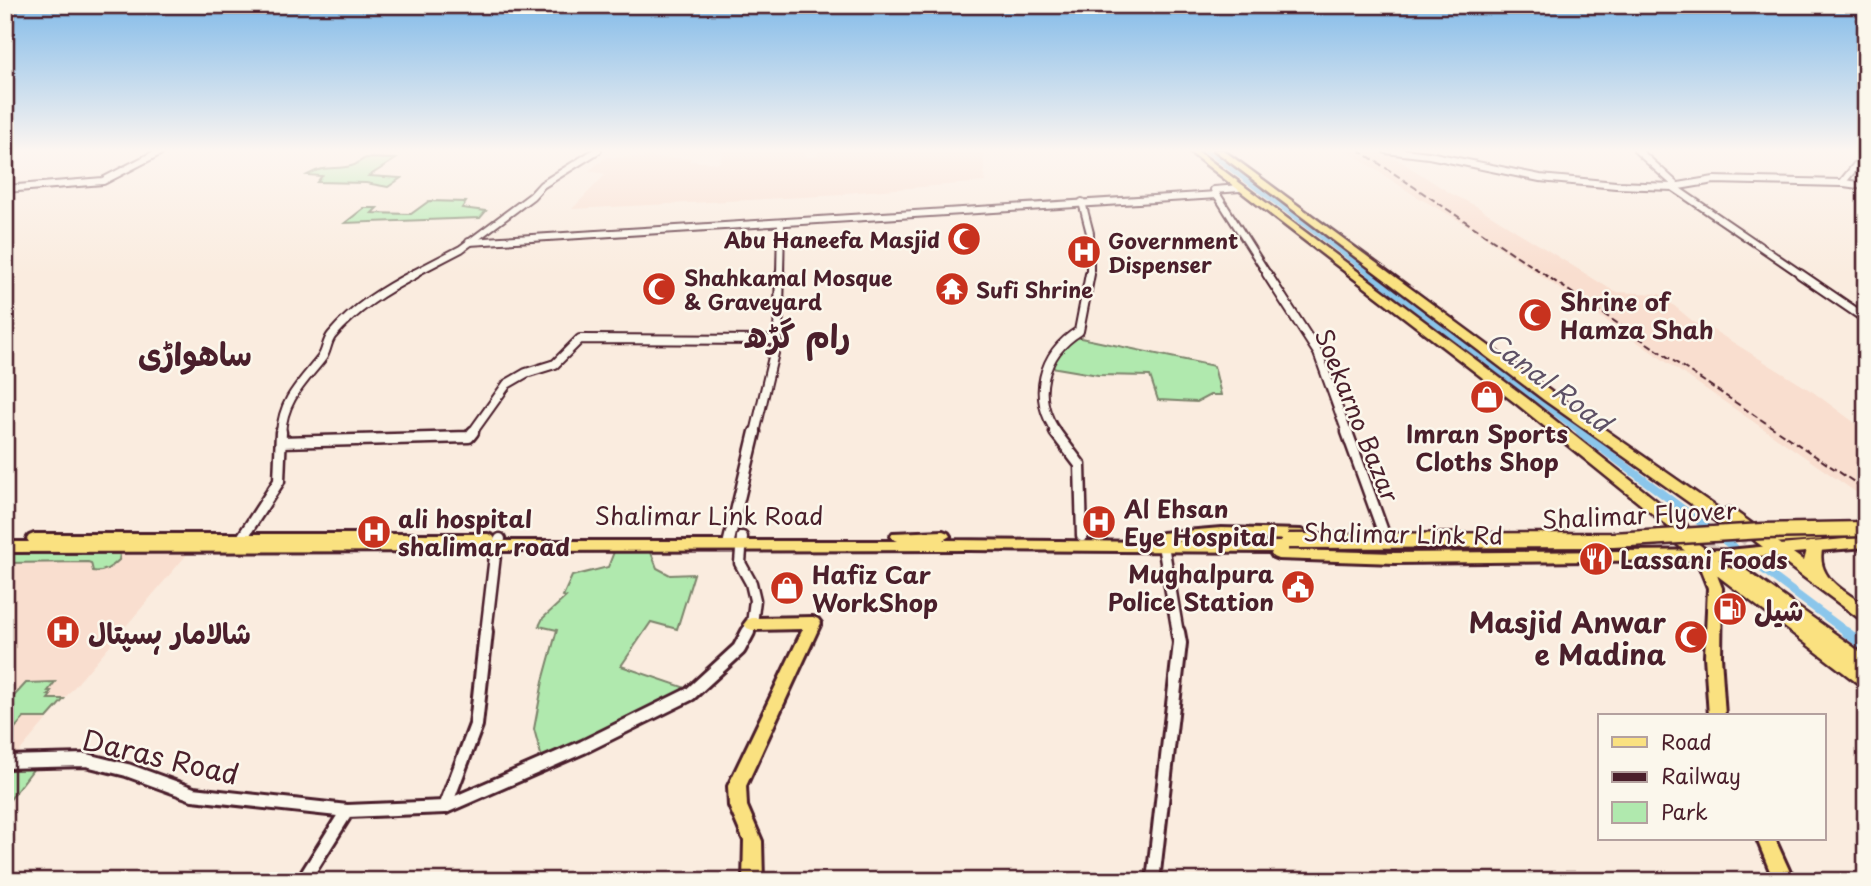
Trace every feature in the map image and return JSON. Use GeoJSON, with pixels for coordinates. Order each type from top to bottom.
{"type":"FeatureCollection","features":[{"type":"Feature","properties":{"kind":"highway"},"geometry":{"type":"LineString","coordinates":[[1244,191],[1423,327],[1679,532],[1702,555],[1866,680]]}},
{"type":"Feature","properties":{"kind":"highway"},"geometry":{"type":"LineString","coordinates":[[1273,191],[1458,329],[1531,375],[1736,526],[1758,533],[1782,557],[1866,626]]}},
{"type":"Feature","properties":{"kind":"highway"},"geometry":{"type":"LineString","coordinates":[[1736,526],[1787,531]]}},
{"type":"Feature","properties":{"kind":"highway"},"geometry":{"type":"LineString","coordinates":[[1815,546],[1811,559],[1821,581]]}},
{"type":"Feature","properties":{"kind":"highway"},"geometry":{"type":"LineString","coordinates":[[1782,557],[1821,581],[1866,615]]}},
{"type":"Feature","properties":{"kind":"highway"},"geometry":{"type":"LineString","coordinates":[[1728,560],[1866,666]]}},
{"type":"Feature","properties":{"kind":"main road","name":"Shalimar Link Rd"},"geometry":{"type":"LineString","coordinates":[[1162,541],[1221,533],[1385,537],[1679,532],[1697,536],[1736,526]]}},
{"type":"Feature","properties":{"kind":"main road"},"geometry":{"type":"LineString","coordinates":[[1758,533],[1866,528]]}},
{"type":"Feature","properties":{"kind":"main road","name":"Shalimar Flyover"},"geometry":{"type":"LineString","coordinates":[[1289,544],[1566,541],[1866,528]]}},
{"type":"Feature","properties":{"kind":"main road","name":"Shalimar Link Road"},"geometry":{"type":"LineString","coordinates":[[5,539],[156,543],[498,543],[1082,536],[1162,541]]}},
{"type":"Feature","properties":{"kind":"main road","name":"Shalimar Flyover"},"geometry":{"type":"LineString","coordinates":[[1289,544],[1615,548],[1866,536]]}},
{"type":"Feature","properties":{"kind":"main road","name":"Shalimar Link Road"},"geometry":{"type":"LineString","coordinates":[[5,547],[242,538],[498,543]]}},
{"type":"Feature","properties":{"kind":"main road","name":"Shalimar Link Road"},"geometry":{"type":"LineString","coordinates":[[735,541],[1162,541]]}},
{"type":"Feature","properties":{"kind":"main road","name":"Shalimar Link Rd"},"geometry":{"type":"LineString","coordinates":[[1162,541],[1289,544]]}},
{"type":"Feature","properties":{"kind":"main road","name":"Shalimar Link Rd"},"geometry":{"type":"LineString","coordinates":[[1162,541],[1293,555],[1395,558],[1702,555],[1728,560],[1761,553],[1782,557],[1815,546],[1866,542]]}},
{"type":"Feature","properties":{"kind":"main road"},"geometry":{"type":"LineString","coordinates":[[1702,555],[1715,588],[1713,656],[1717,714]]}},
{"type":"Feature","properties":{"kind":"main road"},"geometry":{"type":"LineString","coordinates":[[752,624],[813,623],[737,786],[738,806],[753,841],[753,881]]}},
{"type":"Feature","properties":{"kind":"main road"},"geometry":{"type":"LineString","coordinates":[[1766,840],[1784,881]]}},
{"type":"Feature","properties":{"kind":"street"},"geometry":{"type":"LineString","coordinates":[[242,538],[279,481],[282,414],[292,395],[324,354],[330,337],[378,293],[470,242],[536,191]]}},
{"type":"Feature","properties":{"kind":"street"},"geometry":{"type":"LineString","coordinates":[[470,242],[1217,195],[1215,191]]}},
{"type":"Feature","properties":{"kind":"street"},"geometry":{"type":"LineString","coordinates":[[1683,191],[1866,319]]}},
{"type":"Feature","properties":{"kind":"street","name":"Soekarno Bazar"},"geometry":{"type":"LineString","coordinates":[[1217,195],[1318,353],[1385,537]]}},
{"type":"Feature","properties":{"kind":"street"},"geometry":{"type":"LineString","coordinates":[[1082,202],[1091,248],[1088,293],[1079,331],[1061,344],[1042,374],[1041,389],[1052,427],[1077,455],[1080,465],[1082,536]]}},
{"type":"Feature","properties":{"kind":"street"},"geometry":{"type":"LineString","coordinates":[[451,805],[576,750],[690,694],[739,649],[752,624],[755,600],[751,583],[740,563],[735,541],[777,340],[781,223]]}},
{"type":"Feature","properties":{"kind":"street"},"geometry":{"type":"LineString","coordinates":[[281,442],[469,437],[507,384],[526,373],[555,364],[580,339],[777,340]]}},
{"type":"Feature","properties":{"kind":"street"},"geometry":{"type":"LineString","coordinates":[[1153,881],[1180,643],[1162,541]]}},
{"type":"Feature","properties":{"kind":"street"},"geometry":{"type":"LineString","coordinates":[[451,805],[480,704],[498,543]]}},
{"type":"Feature","properties":{"kind":"street","name":"Daras Road"},"geometry":{"type":"LineString","coordinates":[[5,762],[86,760],[127,770],[193,794],[347,811],[451,805]]}},
{"type":"Feature","properties":{"kind":"street"},"geometry":{"type":"LineString","coordinates":[[303,881],[347,811]]}},
{"type":"Feature","properties":{"kind":"shaded area"},"geometry":{"type":"Polygon","coordinates":[[[589,191],[866,191],[843,195],[572,209],[589,191]]]}},
{"type":"Feature","properties":{"kind":"shaded area"},"geometry":{"type":"Polygon","coordinates":[[[1408,191],[1447,191],[1476,206],[1615,292],[1660,294],[1696,324],[1705,325],[1813,392],[1866,431],[1866,499],[1467,225],[1408,191]]]}},
{"type":"Feature","properties":{"kind":"shaded area","name":"شالامار ہسپتال"},"geometry":{"type":"Polygon","coordinates":[[[189,552],[13,759],[5,759],[5,553],[189,552]]]}},
{"type":"Feature","properties":{"kind":"green space"},"geometry":{"type":"Polygon","coordinates":[[[429,201],[466,202],[462,208],[486,211],[480,218],[345,223],[364,208],[377,208],[372,213],[411,214],[429,201]]]}},
{"type":"Feature","properties":{"kind":"green space"},"geometry":{"type":"Polygon","coordinates":[[[1076,337],[1214,366],[1221,395],[1210,395],[1197,402],[1158,400],[1150,376],[1098,375],[1051,367],[1065,345],[1076,337]]]}},
{"type":"Feature","properties":{"kind":"green space"},"geometry":{"type":"Polygon","coordinates":[[[650,550],[657,568],[670,575],[694,574],[677,629],[651,622],[621,666],[683,687],[680,694],[543,762],[534,729],[557,630],[539,626],[543,618],[566,597],[563,596],[572,576],[608,567],[614,552],[650,550]]]}},
{"type":"Feature","properties":{"kind":"green space"},"geometry":{"type":"Polygon","coordinates":[[[11,554],[120,554],[119,560],[113,565],[104,570],[93,571],[91,563],[88,562],[5,563],[11,554]]]}},
{"type":"Feature","properties":{"kind":"green space"},"geometry":{"type":"Polygon","coordinates":[[[55,682],[48,691],[51,691],[48,695],[51,695],[48,699],[64,699],[47,718],[24,718],[14,729],[5,730],[5,706],[26,683],[55,682]]]}},
{"type":"Feature","properties":{"kind":"green space"},"geometry":{"type":"Polygon","coordinates":[[[38,763],[5,806],[5,765],[38,763]]]}},
{"type":"Feature","properties":{"kind":"waterway","name":"Canal Road"},"geometry":{"type":"LineString","coordinates":[[1261,191],[1372,275]]}},
{"type":"Feature","properties":{"kind":"waterway","name":"Canal Road"},"geometry":{"type":"LineString","coordinates":[[1370,274],[1582,433]]}},
{"type":"Feature","properties":{"kind":"waterway","name":"Canal Road"},"geometry":{"type":"LineString","coordinates":[[1580,432],[1848,633]]}},
{"type":"Feature","properties":{"kind":"waterway","name":"Canal Road"},"geometry":{"type":"LineString","coordinates":[[1846,632],[1866,647]]}},
{"type":"Feature","properties":{"kind":"tunnel"},"geometry":{"type":"LineString","coordinates":[[1736,529],[1781,563]]}},
{"type":"Feature","properties":{"kind":"tunnel"},"geometry":{"type":"LineString","coordinates":[[1684,531],[1727,564]]}},
{"type":"Feature","properties":{"kind":"railway"},"geometry":{"type":"LineString","coordinates":[[1421,191],[1866,490]]}},
{"type":"Feature","properties":{"kind":"place","name":"Abu Haneefa Masjid"},"geometry":{"type":"Point","coordinates":[964,239]}},
{"type":"Feature","properties":{"kind":"place","name":"Government Dispenser"},"geometry":{"type":"Point","coordinates":[1084,252]}},
{"type":"Feature","properties":{"kind":"place","name":"Shahkamal Mosque & Graveyard"},"geometry":{"type":"Point","coordinates":[659,289]}},
{"type":"Feature","properties":{"kind":"place","name":"Sufi Shrine"},"geometry":{"type":"Point","coordinates":[952,289]}},
{"type":"Feature","properties":{"kind":"place","name":"Shrine of Hamza Shah"},"geometry":{"type":"Point","coordinates":[1535,315]}},
{"type":"Feature","properties":{"kind":"place","name":"Imran Sports Cloths Shop"},"geometry":{"type":"Point","coordinates":[1487,397]}},
{"type":"Feature","properties":{"kind":"place","name":"Al Ehsan Eye Hospital"},"geometry":{"type":"Point","coordinates":[1099,522]}},
{"type":"Feature","properties":{"kind":"place","name":"ali hospital shalimar road"},"geometry":{"type":"Point","coordinates":[374,532]}},
{"type":"Feature","properties":{"kind":"place","name":"Lassani Foods"},"geometry":{"type":"Point","coordinates":[1596,559]}},
{"type":"Feature","properties":{"kind":"place","name":"Mughalpura Police Station"},"geometry":{"type":"Point","coordinates":[1298,587]}},
{"type":"Feature","properties":{"kind":"place","name":"Hafiz Car WorkShop"},"geometry":{"type":"Point","coordinates":[787,588]}},
{"type":"Feature","properties":{"kind":"place","name":"شیل"},"geometry":{"type":"Point","coordinates":[1730,609]}},
{"type":"Feature","properties":{"kind":"place","name":"شالامار ہسپتال"},"geometry":{"type":"Point","coordinates":[63,632]}},
{"type":"Feature","properties":{"kind":"place","name":"Masjid Anwar e Madina"},"geometry":{"type":"Point","coordinates":[1691,637]}},
{"type":"Feature","properties":{"kind":"district","name":"رام گڑھ"},"geometry":{"type":"Point","coordinates":[797,335]}},
{"type":"Feature","properties":{"kind":"district","name":"ساھواڑی"},"geometry":{"type":"Point","coordinates":[195,353]}}]}
